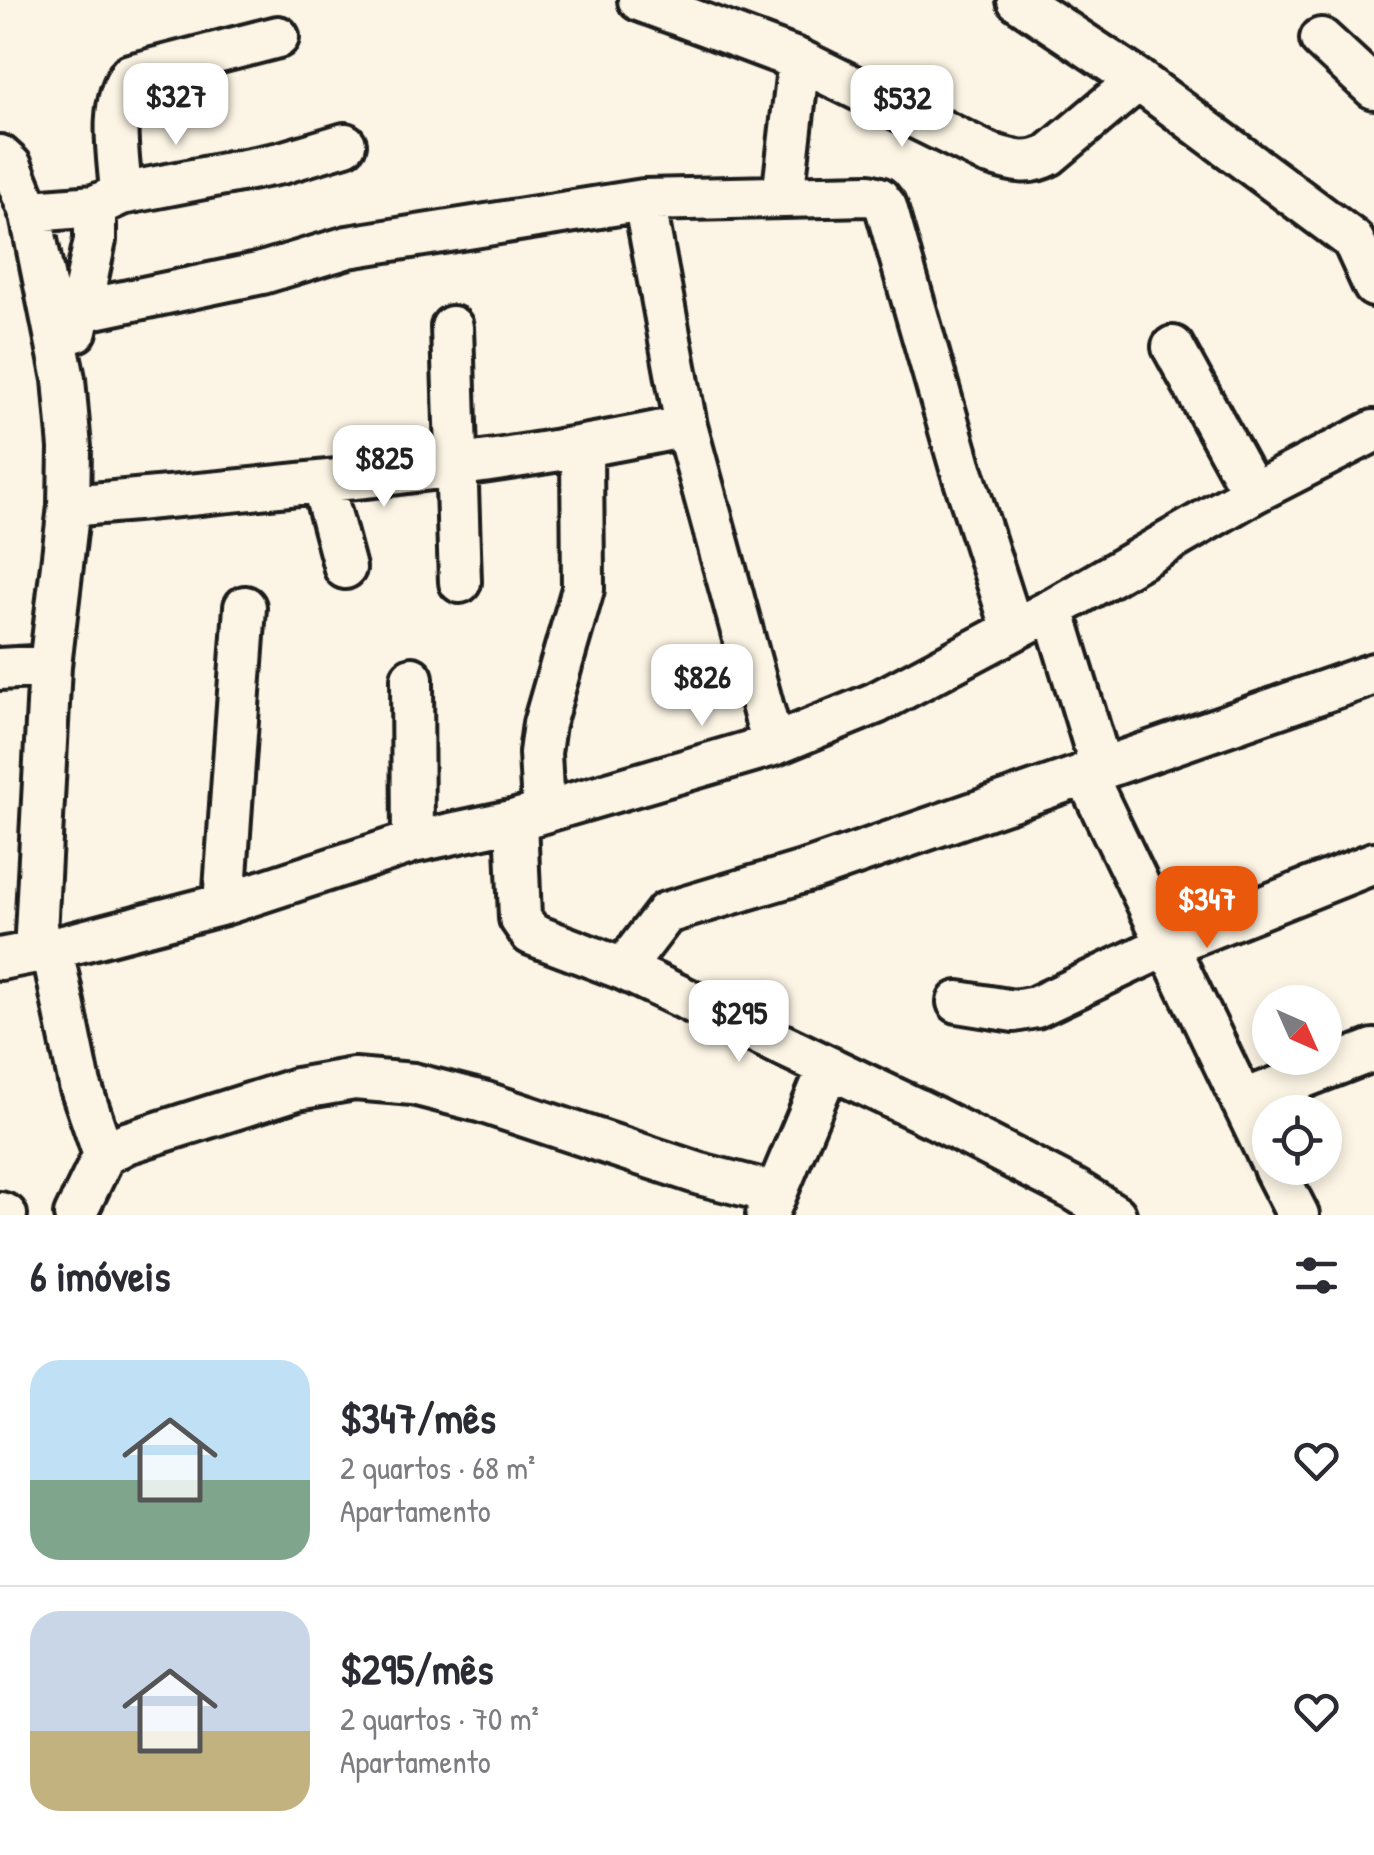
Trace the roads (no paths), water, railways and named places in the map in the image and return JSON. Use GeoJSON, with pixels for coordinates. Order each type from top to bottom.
{"type":"FeatureCollection","features":[{"type":"Feature","properties":{"kind":"street"},"geometry":{"type":"LineString","coordinates":[[639,0],[799,60],[987,152],[1018,162],[1035,162],[1049,155],[1138,80]]}},
{"type":"Feature","properties":{"kind":"street"},"geometry":{"type":"LineString","coordinates":[[1018,0],[1364,230],[1374,286]]}},
{"type":"Feature","properties":{"kind":"street"},"geometry":{"type":"LineString","coordinates":[[64,379],[95,240],[108,200],[122,86],[130,75],[278,37]]}},
{"type":"Feature","properties":{"kind":"street"},"geometry":{"type":"LineString","coordinates":[[1321,39],[1374,88]]}},
{"type":"Feature","properties":{"kind":"street"},"geometry":{"type":"LineString","coordinates":[[782,197],[799,60]]}},
{"type":"Feature","properties":{"kind":"street"},"geometry":{"type":"LineString","coordinates":[[31,215],[281,163],[345,144]]}},
{"type":"Feature","properties":{"kind":"street"},"geometry":{"type":"LineString","coordinates":[[0,156],[11,166],[31,215],[64,379],[70,448],[69,506],[50,666],[29,954],[104,1155]]}},
{"type":"Feature","properties":{"kind":"street"},"geometry":{"type":"LineString","coordinates":[[81,311],[262,273],[348,247],[644,200],[869,195],[879,198],[886,206],[1013,630]]}},
{"type":"Feature","properties":{"kind":"street"},"geometry":{"type":"LineString","coordinates":[[644,200],[686,426],[772,745]]}},
{"type":"Feature","properties":{"kind":"street"},"geometry":{"type":"LineString","coordinates":[[452,327],[460,582]]}},
{"type":"Feature","properties":{"kind":"street"},"geometry":{"type":"LineString","coordinates":[[1173,347],[1253,492]]}},
{"type":"Feature","properties":{"kind":"street"},"geometry":{"type":"LineString","coordinates":[[69,506],[457,465],[582,448],[686,426]]}},
{"type":"Feature","properties":{"kind":"street"},"geometry":{"type":"LineString","coordinates":[[29,954],[224,904],[414,842],[530,815],[772,745],[876,703],[1053,608],[1253,492],[1374,431]]}},
{"type":"Feature","properties":{"kind":"street"},"geometry":{"type":"LineString","coordinates":[[582,448],[583,589],[544,724],[530,815],[520,918],[524,928],[622,969],[936,1118],[1067,1202],[1115,1215]]}},
{"type":"Feature","properties":{"kind":"street"},"geometry":{"type":"LineString","coordinates":[[322,482],[345,568]]}},
{"type":"Feature","properties":{"kind":"street"},"geometry":{"type":"LineString","coordinates":[[224,904],[246,607]]}},
{"type":"Feature","properties":{"kind":"street"},"geometry":{"type":"LineString","coordinates":[[1053,608],[1093,770],[1166,946],[1252,1122]]}},
{"type":"Feature","properties":{"kind":"street"},"geometry":{"type":"LineString","coordinates":[[0,670],[50,666]]}},
{"type":"Feature","properties":{"kind":"street"},"geometry":{"type":"LineString","coordinates":[[622,969],[666,913],[814,869],[1374,674]]}},
{"type":"Feature","properties":{"kind":"street"},"geometry":{"type":"LineString","coordinates":[[412,678],[414,842]]}},
{"type":"Feature","properties":{"kind":"street"},"geometry":{"type":"LineString","coordinates":[[958,1002],[1020,1012],[1166,946],[1374,863]]}},
{"type":"Feature","properties":{"kind":"street"},"geometry":{"type":"LineString","coordinates":[[1242,1101],[1374,1050]]}},
{"type":"Feature","properties":{"kind":"street"},"geometry":{"type":"LineString","coordinates":[[75,1215],[104,1155],[156,1133],[297,1089],[354,1079],[413,1084],[483,1102],[700,1174],[771,1204],[828,1069]]}},
{"type":"Feature","properties":{"kind":"street"},"geometry":{"type":"LineString","coordinates":[[1283,1185],[1298,1215]]}}]}
